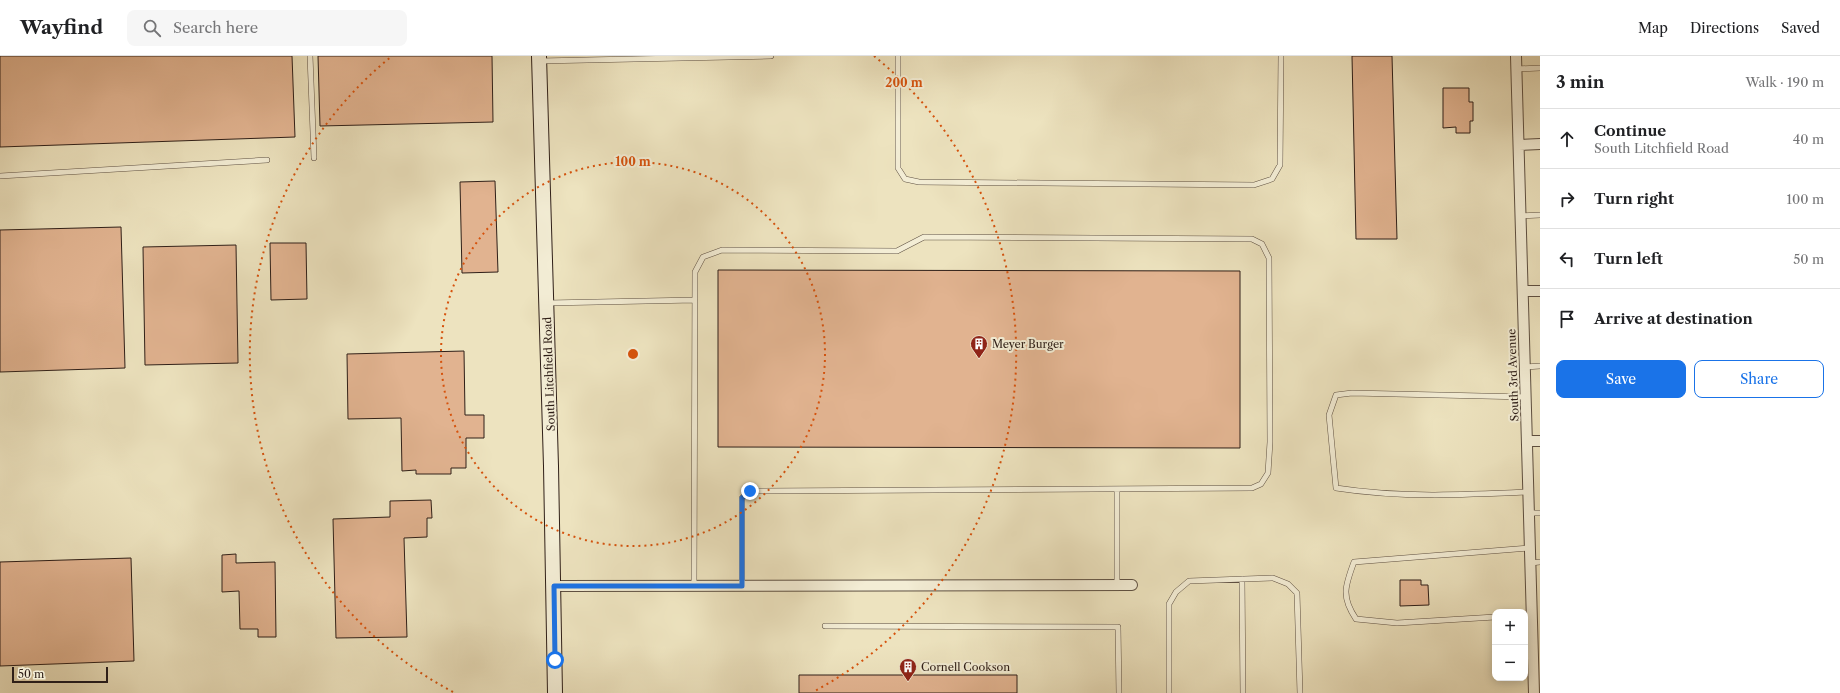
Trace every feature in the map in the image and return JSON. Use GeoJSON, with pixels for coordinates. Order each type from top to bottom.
{"type":"FeatureCollection","features":[{"type":"Feature","properties":{"kind":"main road","name":"South Litchfield Road"},"geometry":{"type":"LineString","coordinates":[[539,58],[547,303],[555,693]]}},
{"type":"Feature","properties":{"kind":"street","name":"South 3rd Avenue"},"geometry":{"type":"LineString","coordinates":[[1516,56],[1530,548],[1535,562],[1528,615],[1534,693]]}},
{"type":"Feature","properties":{"kind":"street"},"geometry":{"type":"LineString","coordinates":[[1519,145],[1540,144]]}},
{"type":"Feature","properties":{"kind":"street"},"geometry":{"type":"LineString","coordinates":[[1523,291],[1540,291]]}},
{"type":"Feature","properties":{"kind":"street"},"geometry":{"type":"LineString","coordinates":[[1527,441],[1540,441]]}},
{"type":"Feature","properties":{"kind":"street"},"geometry":{"type":"LineString","coordinates":[[554,586],[1132,585]]}},
{"type":"Feature","properties":{"kind":"lane"},"geometry":{"type":"LineString","coordinates":[[310,56],[314,158]]}},
{"type":"Feature","properties":{"kind":"lane"},"geometry":{"type":"LineString","coordinates":[[539,58],[770,56]]}},
{"type":"Feature","properties":{"kind":"lane"},"geometry":{"type":"LineString","coordinates":[[898,56],[898,168],[905,179],[919,182],[1246,184],[1254,184],[1272,179],[1280,165],[1281,56]]}},
{"type":"Feature","properties":{"kind":"lane"},"geometry":{"type":"LineString","coordinates":[[1517,69],[1540,68]]}},
{"type":"Feature","properties":{"kind":"lane"},"geometry":{"type":"LineString","coordinates":[[0,176],[266,160]]}},
{"type":"Feature","properties":{"kind":"lane"},"geometry":{"type":"LineString","coordinates":[[1521,216],[1540,215]]}},
{"type":"Feature","properties":{"kind":"lane"},"geometry":{"type":"LineString","coordinates":[[694,586],[695,272],[703,257],[722,250],[897,251],[924,237],[1252,239],[1262,244],[1269,258],[1270,442],[1268,473],[1261,484],[1252,488],[750,491],[742,498],[742,586]]}},
{"type":"Feature","properties":{"kind":"lane"},"geometry":{"type":"LineString","coordinates":[[547,303],[695,300]]}},
{"type":"Feature","properties":{"kind":"lane"},"geometry":{"type":"LineString","coordinates":[[1525,367],[1540,366]]}},
{"type":"Feature","properties":{"kind":"lane"},"geometry":{"type":"LineString","coordinates":[[1526,397],[1352,393],[1336,395],[1329,415],[1336,488],[1360,492],[1442,496],[1528,492]]}},
{"type":"Feature","properties":{"kind":"lane"},"geometry":{"type":"LineString","coordinates":[[1117,489],[1117,585]]}},
{"type":"Feature","properties":{"kind":"lane"},"geometry":{"type":"LineString","coordinates":[[1529,513],[1540,513]]}},
{"type":"Feature","properties":{"kind":"lane"},"geometry":{"type":"LineString","coordinates":[[1492,617],[1396,623],[1356,619],[1348,606],[1345,585],[1354,562],[1530,548]]}},
{"type":"Feature","properties":{"kind":"lane"},"geometry":{"type":"LineString","coordinates":[[1169,693],[1169,604],[1176,592],[1189,581],[1273,578],[1288,584],[1297,593],[1300,693]]}},
{"type":"Feature","properties":{"kind":"lane"},"geometry":{"type":"LineString","coordinates":[[1242,579],[1243,693]]}},
{"type":"Feature","properties":{"kind":"lane"},"geometry":{"type":"LineString","coordinates":[[826,626],[1118,627],[1119,693]]}},
{"type":"Feature","properties":{"kind":"building"},"geometry":{"type":"Polygon","coordinates":[[[0,56],[292,56],[295,137],[0,147],[0,56]]]}},
{"type":"Feature","properties":{"kind":"building"},"geometry":{"type":"Polygon","coordinates":[[[318,56],[492,56],[493,122],[320,126],[318,56]]]}},
{"type":"Feature","properties":{"kind":"building"},"geometry":{"type":"Polygon","coordinates":[[[1352,56],[1392,56],[1397,239],[1356,239],[1352,56]]]}},
{"type":"Feature","properties":{"kind":"building"},"geometry":{"type":"Polygon","coordinates":[[[1443,88],[1469,88],[1469,102],[1473,102],[1473,121],[1470,121],[1470,133],[1456,133],[1456,127],[1443,128],[1443,88]]]}},
{"type":"Feature","properties":{"kind":"building"},"geometry":{"type":"Polygon","coordinates":[[[495,181],[498,272],[462,273],[460,182],[495,181]]]}},
{"type":"Feature","properties":{"kind":"building"},"geometry":{"type":"Polygon","coordinates":[[[121,227],[125,368],[0,372],[0,230],[121,227]]]}},
{"type":"Feature","properties":{"kind":"building"},"geometry":{"type":"Polygon","coordinates":[[[270,243],[306,243],[307,299],[271,300],[270,243]]]}},
{"type":"Feature","properties":{"kind":"building"},"geometry":{"type":"Polygon","coordinates":[[[236,245],[238,363],[145,365],[143,247],[236,245]]]}},
{"type":"Feature","properties":{"kind":"building","name":"Meyer Burger"},"geometry":{"type":"Polygon","coordinates":[[[718,270],[1240,271],[1240,448],[718,447],[718,270]]]}},
{"type":"Feature","properties":{"kind":"building"},"geometry":{"type":"Polygon","coordinates":[[[464,351],[465,415],[484,415],[484,438],[466,438],[466,468],[451,468],[451,474],[416,474],[416,470],[402,471],[401,418],[348,419],[347,354],[464,351]]]}},
{"type":"Feature","properties":{"kind":"building"},"geometry":{"type":"Polygon","coordinates":[[[431,500],[432,518],[427,518],[427,537],[404,538],[407,637],[336,638],[333,519],[390,517],[390,501],[431,500]]]}},
{"type":"Feature","properties":{"kind":"building"},"geometry":{"type":"Polygon","coordinates":[[[236,554],[236,563],[275,562],[276,637],[258,637],[258,629],[240,629],[239,591],[222,592],[222,555],[236,554]]]}},
{"type":"Feature","properties":{"kind":"building"},"geometry":{"type":"Polygon","coordinates":[[[131,558],[134,661],[0,666],[0,562],[131,558]]]}},
{"type":"Feature","properties":{"kind":"building"},"geometry":{"type":"Polygon","coordinates":[[[1400,580],[1421,580],[1421,585],[1428,585],[1429,605],[1400,606],[1400,580]]]}},
{"type":"Feature","properties":{"kind":"building","name":"Cornell Cookson"},"geometry":{"type":"Polygon","coordinates":[[[799,675],[1017,675],[1017,693],[799,693],[799,675]]]}},
{"type":"Feature","properties":{"kind":"place","name":"Meyer Burger"},"geometry":{"type":"Point","coordinates":[979,359]}},
{"type":"Feature","properties":{"kind":"place","name":"Cornell Cookson"},"geometry":{"type":"Point","coordinates":[908,682]}},
{"type":"Feature","properties":{"kind":"route"},"geometry":{"type":"LineString","coordinates":[[555,660],[554,586],[742,586],[742,498],[750,491]]}}]}
